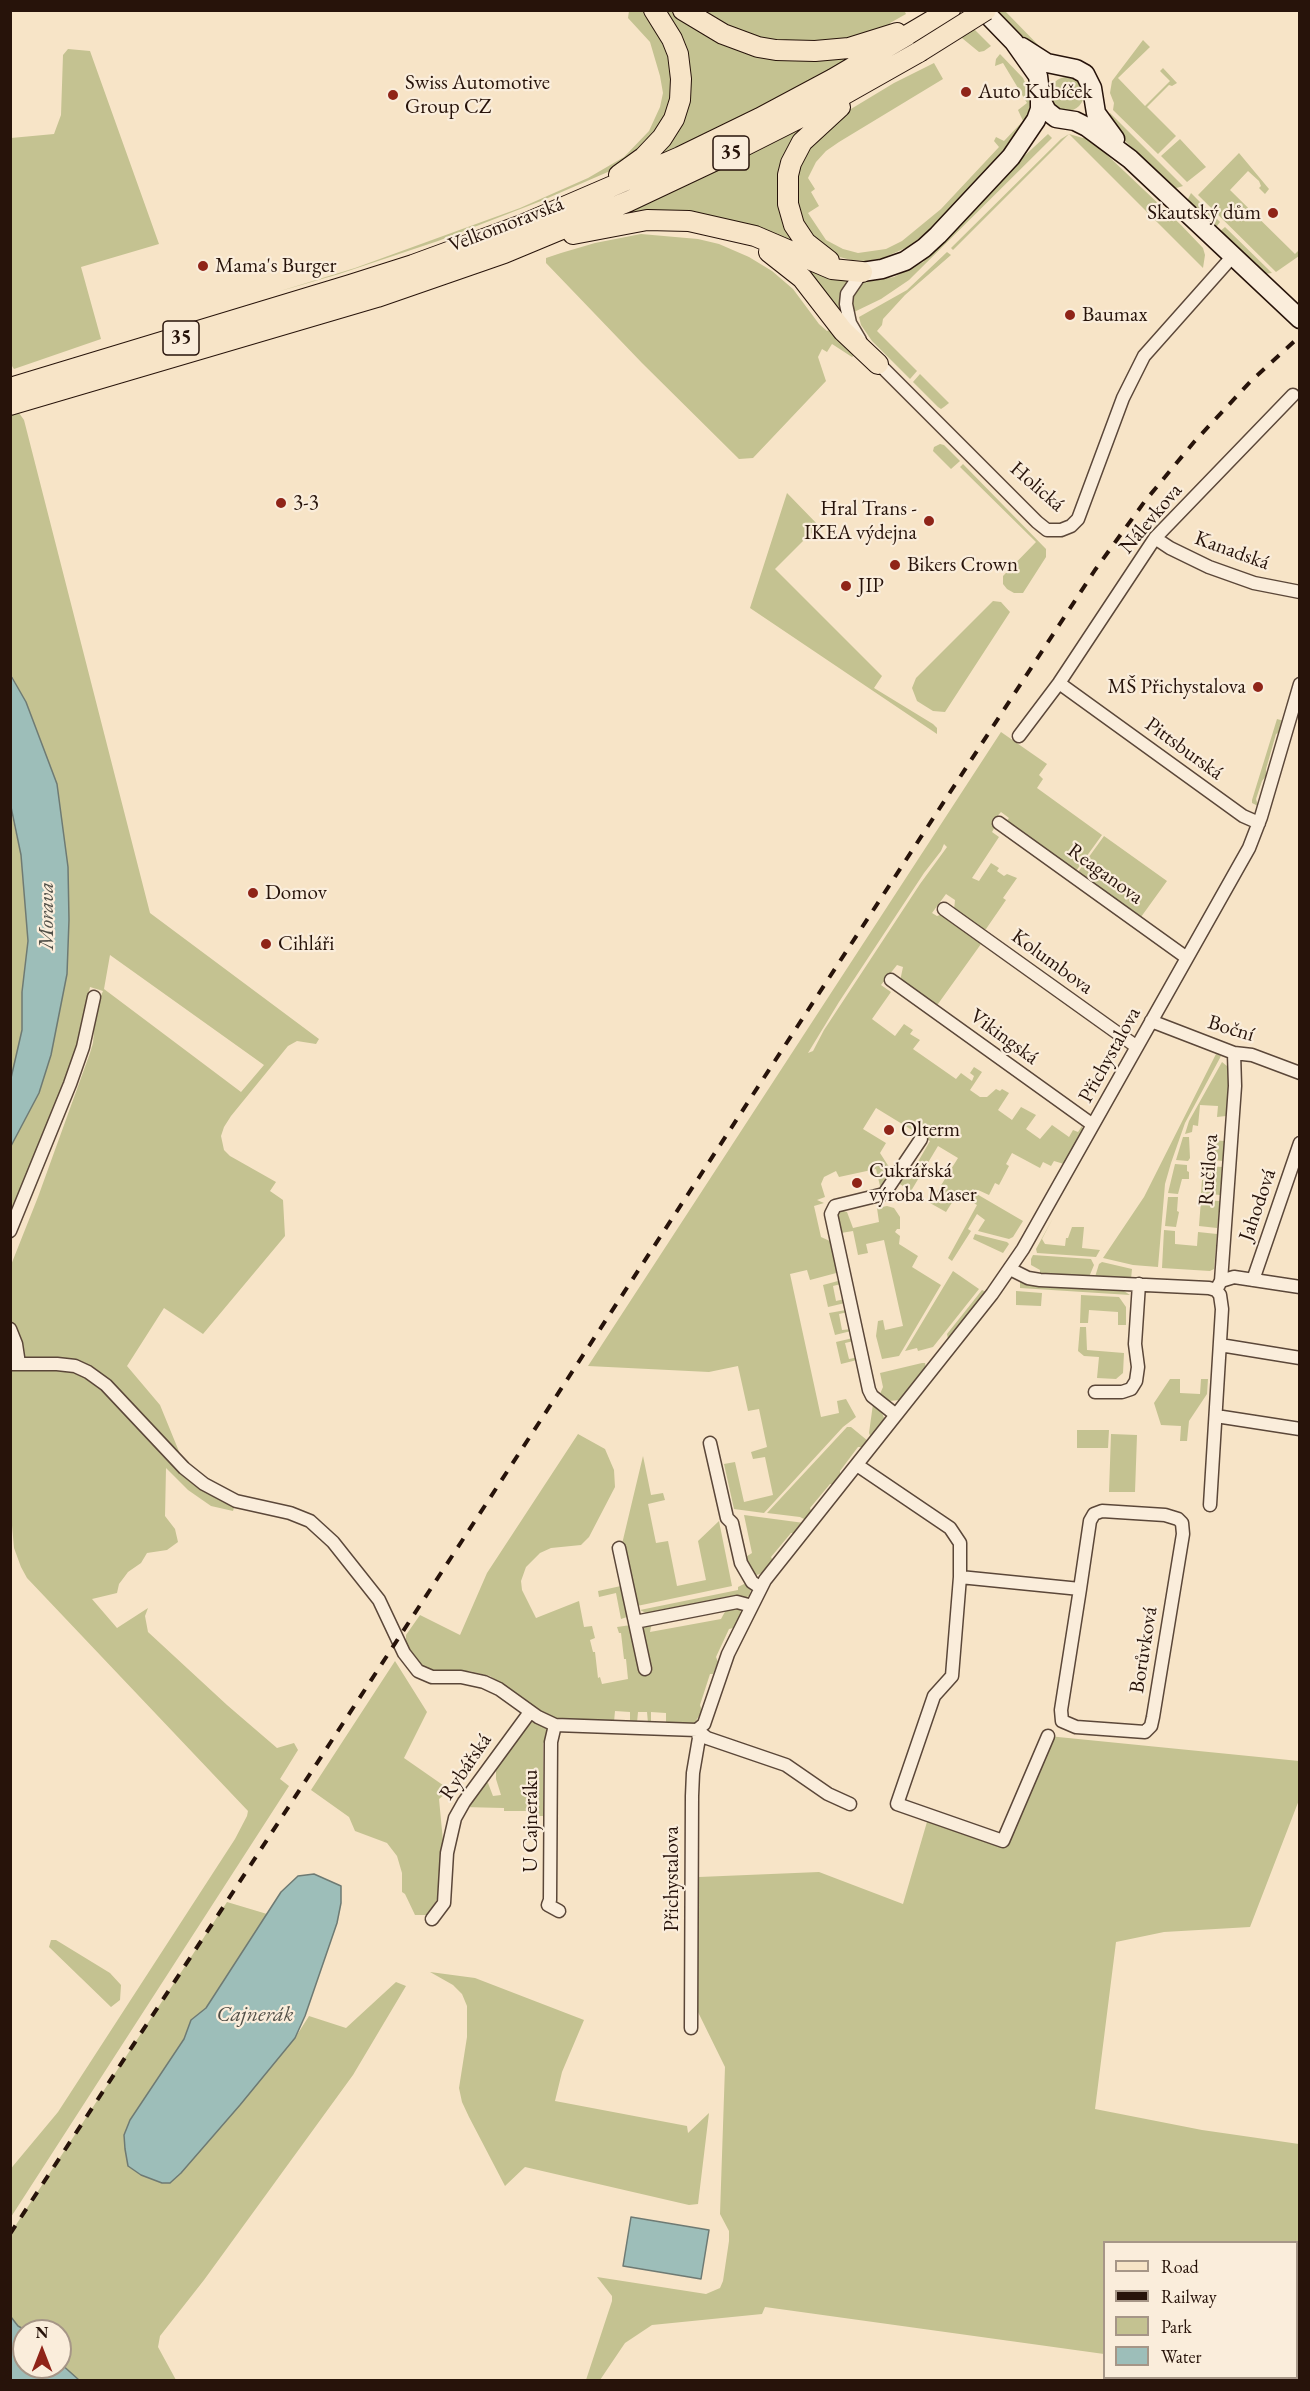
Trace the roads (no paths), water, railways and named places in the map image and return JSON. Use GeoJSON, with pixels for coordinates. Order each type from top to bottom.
{"type":"FeatureCollection","features":[{"type":"Feature","properties":{"kind":"main road"},"geometry":{"type":"LineString","coordinates":[[580,201],[644,157],[662,138],[674,119],[681,91],[680,67],[672,39],[654,10]]}},
{"type":"Feature","properties":{"kind":"main road"},"geometry":{"type":"LineString","coordinates":[[683,10],[723,34],[759,47],[776,50],[815,51],[911,39]]}},
{"type":"Feature","properties":{"kind":"main road","name":"Velkomoravská"},"geometry":{"type":"LineString","coordinates":[[10,388],[224,325],[413,265],[580,201],[680,157],[760,118],[911,39],[985,10]]}},
{"type":"Feature","properties":{"kind":"main road","name":"Velkomoravská"},"geometry":{"type":"LineString","coordinates":[[11,405],[377,297],[474,264],[535,240],[639,196],[827,104],[881,74],[911,39],[947,12]]}},
{"type":"Feature","properties":{"kind":"main road"},"geometry":{"type":"LineString","coordinates":[[862,272],[832,262],[806,243],[790,215],[788,175],[796,152],[807,136],[881,74]]}},
{"type":"Feature","properties":{"kind":"main road"},"geometry":{"type":"LineString","coordinates":[[535,240],[658,219],[689,221],[755,236],[832,269],[862,272]]}},
{"type":"Feature","properties":{"kind":"main road"},"geometry":{"type":"LineString","coordinates":[[721,228],[769,252],[792,268],[818,296],[843,331],[878,364]]}},
{"type":"Feature","properties":{"kind":"street"},"geometry":{"type":"LineString","coordinates":[[862,272],[889,267],[918,253],[1011,157],[1036,120],[1040,109],[1038,76],[1009,37],[985,10]]}},
{"type":"Feature","properties":{"kind":"street"},"geometry":{"type":"LineString","coordinates":[[1009,37],[1043,61],[1076,69],[1085,74],[1091,83],[1094,107],[1098,117],[1137,166]]}},
{"type":"Feature","properties":{"kind":"street"},"geometry":{"type":"LineString","coordinates":[[1067,67],[1050,73],[1043,82],[1040,93],[1043,105],[1049,114],[1075,121],[1092,130],[1137,166],[1299,319]]}},
{"type":"Feature","properties":{"kind":"street"},"geometry":{"type":"LineString","coordinates":[[1011,157],[1056,123],[1080,117],[1091,104],[1093,93]]}},
{"type":"Feature","properties":{"kind":"street","name":"Holická"},"geometry":{"type":"LineString","coordinates":[[862,272],[847,294],[847,311],[854,330],[878,364],[1037,522],[1047,530],[1065,530],[1078,519],[1123,398],[1144,356],[1232,257]]}},
{"type":"Feature","properties":{"kind":"street","name":"Nálevkova"},"geometry":{"type":"LineString","coordinates":[[1019,736],[1059,683],[1155,538],[1293,395]]}},
{"type":"Feature","properties":{"kind":"street","name":"Kanadská"},"geometry":{"type":"LineString","coordinates":[[1155,538],[1209,567],[1254,583],[1299,592]]}},
{"type":"Feature","properties":{"kind":"street","name":"Pittsburská"},"geometry":{"type":"LineString","coordinates":[[1059,683],[1243,816],[1259,823]]}},
{"type":"Feature","properties":{"kind":"street","name":"Přichystalova"},"geometry":{"type":"LineString","coordinates":[[691,2028],[693,1773],[699,1741],[698,1730],[704,1724],[721,1670],[761,1588],[1010,1269],[1246,853],[1259,823],[1298,702],[1299,684]]}},
{"type":"Feature","properties":{"kind":"street","name":"Reaganova"},"geometry":{"type":"LineString","coordinates":[[999,823],[1187,958]]}},
{"type":"Feature","properties":{"kind":"street","name":"Kolumbova"},"geometry":{"type":"LineString","coordinates":[[944,909],[1137,1047]]}},
{"type":"Feature","properties":{"kind":"street","name":"Vikingská"},"geometry":{"type":"LineString","coordinates":[[891,980],[1093,1125]]}},
{"type":"Feature","properties":{"kind":"street"},"geometry":{"type":"LineString","coordinates":[[10,1231],[70,1084],[83,1047],[94,997]]}},
{"type":"Feature","properties":{"kind":"street","name":"Boční"},"geometry":{"type":"LineString","coordinates":[[1151,1021],[1234,1053],[1252,1055],[1299,1073]]}},
{"type":"Feature","properties":{"kind":"street","name":"Ručilova"},"geometry":{"type":"LineString","coordinates":[[1210,1505],[1222,1309],[1219,1285],[1235,1086],[1234,1053]]}},
{"type":"Feature","properties":{"kind":"street"},"geometry":{"type":"LineString","coordinates":[[896,1415],[872,1396],[869,1390],[831,1214],[835,1206],[884,1194],[921,1139]]}},
{"type":"Feature","properties":{"kind":"street","name":"Jahodová"},"geometry":{"type":"LineString","coordinates":[[1253,1280],[1299,1143]]}},
{"type":"Feature","properties":{"kind":"street"},"geometry":{"type":"LineString","coordinates":[[1010,1269],[1040,1280],[1219,1285],[1234,1277],[1299,1287]]}},
{"type":"Feature","properties":{"kind":"street"},"geometry":{"type":"LineString","coordinates":[[1095,1392],[1122,1392],[1131,1389],[1136,1381],[1138,1367],[1135,1344],[1139,1284]]}},
{"type":"Feature","properties":{"kind":"street"},"geometry":{"type":"LineString","coordinates":[[10,1329],[16,1344],[15,1364],[57,1364],[75,1366],[88,1372],[106,1385],[184,1468],[204,1484],[236,1501],[290,1513],[310,1521],[333,1542],[379,1600],[404,1653],[414,1668],[432,1677],[470,1678],[484,1682],[499,1689],[530,1712],[555,1725],[698,1730],[707,1738],[786,1765],[828,1794],[850,1804]]}},
{"type":"Feature","properties":{"kind":"street"},"geometry":{"type":"LineString","coordinates":[[1220,1345],[1299,1358]]}},
{"type":"Feature","properties":{"kind":"street"},"geometry":{"type":"LineString","coordinates":[[1216,1416],[1299,1429]]}},
{"type":"Feature","properties":{"kind":"street"},"geometry":{"type":"LineString","coordinates":[[710,1443],[727,1518],[732,1523],[741,1563],[752,1582],[761,1588]]}},
{"type":"Feature","properties":{"kind":"street"},"geometry":{"type":"LineString","coordinates":[[857,1464],[956,1534],[960,1544],[960,1577],[952,1676],[940,1686],[934,1696],[897,1804],[1003,1841],[1048,1736]]}},
{"type":"Feature","properties":{"kind":"street","name":"Borůvková"},"geometry":{"type":"LineString","coordinates":[[1102,1511],[1169,1516],[1180,1521],[1183,1534],[1153,1718],[1151,1726],[1145,1732],[1076,1727],[1062,1721],[1061,1713],[1080,1589],[1090,1521],[1094,1514],[1102,1511]]}},
{"type":"Feature","properties":{"kind":"street"},"geometry":{"type":"LineString","coordinates":[[619,1548],[645,1669]]}},
{"type":"Feature","properties":{"kind":"street"},"geometry":{"type":"LineString","coordinates":[[960,1577],[1080,1589]]}},
{"type":"Feature","properties":{"kind":"street"},"geometry":{"type":"LineString","coordinates":[[635,1622],[737,1602],[752,1606]]}},
{"type":"Feature","properties":{"kind":"street","name":"Rybářská"},"geometry":{"type":"LineString","coordinates":[[432,1919],[444,1903],[447,1853],[455,1818],[464,1802],[530,1712]]}},
{"type":"Feature","properties":{"kind":"street","name":"U Cajneráku"},"geometry":{"type":"LineString","coordinates":[[555,1725],[551,1742],[550,1900],[548,1905],[559,1911]]}},
{"type":"Feature","properties":{"kind":"water","name":"Morava"},"geometry":{"type":"Polygon","coordinates":[[[10,674],[26,702],[57,784],[68,867],[69,920],[67,974],[51,1055],[39,1093],[11,1146],[11,1078],[22,1030],[22,992],[28,941],[21,855],[11,807],[10,674]]]}},
{"type":"Feature","properties":{"kind":"water","name":"Cajnerák"},"geometry":{"type":"Polygon","coordinates":[[[314,1874],[341,1886],[341,1903],[337,1923],[305,2016],[295,2038],[240,2105],[170,2183],[162,2183],[141,2175],[128,2166],[124,2135],[130,2120],[184,2039],[191,2020],[206,2008],[281,1892],[298,1876],[314,1874]]]}},
{"type":"Feature","properties":{"kind":"water"},"geometry":{"type":"Polygon","coordinates":[[[631,2217],[709,2230],[701,2279],[623,2266],[631,2217]]]}},
{"type":"Feature","properties":{"kind":"water"},"geometry":{"type":"Polygon","coordinates":[[[11,2317],[12,2379],[72,2379],[72,2374],[79,2380],[11,2380],[11,2317]]]}},
{"type":"Feature","properties":{"kind":"railway"},"geometry":{"type":"LineString","coordinates":[[10,2234],[1095,570],[1145,501],[1194,442],[1250,382],[1300,336]]}},
{"type":"Feature","properties":{"kind":"place","name":"Auto Kubíček"},"geometry":{"type":"Point","coordinates":[966,92]}},
{"type":"Feature","properties":{"kind":"place","name":"Swiss Automotive Group CZ"},"geometry":{"type":"Point","coordinates":[393,95]}},
{"type":"Feature","properties":{"kind":"place","name":"Skautský dům"},"geometry":{"type":"Point","coordinates":[1273,213]}},
{"type":"Feature","properties":{"kind":"place","name":"Mama's Burger"},"geometry":{"type":"Point","coordinates":[203,266]}},
{"type":"Feature","properties":{"kind":"place","name":"Baumax"},"geometry":{"type":"Point","coordinates":[1070,315]}},
{"type":"Feature","properties":{"kind":"place","name":"3-3"},"geometry":{"type":"Point","coordinates":[281,503]}},
{"type":"Feature","properties":{"kind":"place","name":"Hral Trans - IKEA výdejna"},"geometry":{"type":"Point","coordinates":[929,521]}},
{"type":"Feature","properties":{"kind":"place","name":"Bikers Crown"},"geometry":{"type":"Point","coordinates":[895,565]}},
{"type":"Feature","properties":{"kind":"place","name":"JIP"},"geometry":{"type":"Point","coordinates":[846,586]}},
{"type":"Feature","properties":{"kind":"place","name":"MŠ Přichystalova"},"geometry":{"type":"Point","coordinates":[1258,687]}},
{"type":"Feature","properties":{"kind":"place","name":"Domov"},"geometry":{"type":"Point","coordinates":[253,893]}},
{"type":"Feature","properties":{"kind":"place","name":"Cihláři"},"geometry":{"type":"Point","coordinates":[266,944]}},
{"type":"Feature","properties":{"kind":"place","name":"Olterm"},"geometry":{"type":"Point","coordinates":[889,1130]}},
{"type":"Feature","properties":{"kind":"place","name":"Cukrářská výroba Maser"},"geometry":{"type":"Point","coordinates":[857,1183]}}]}
